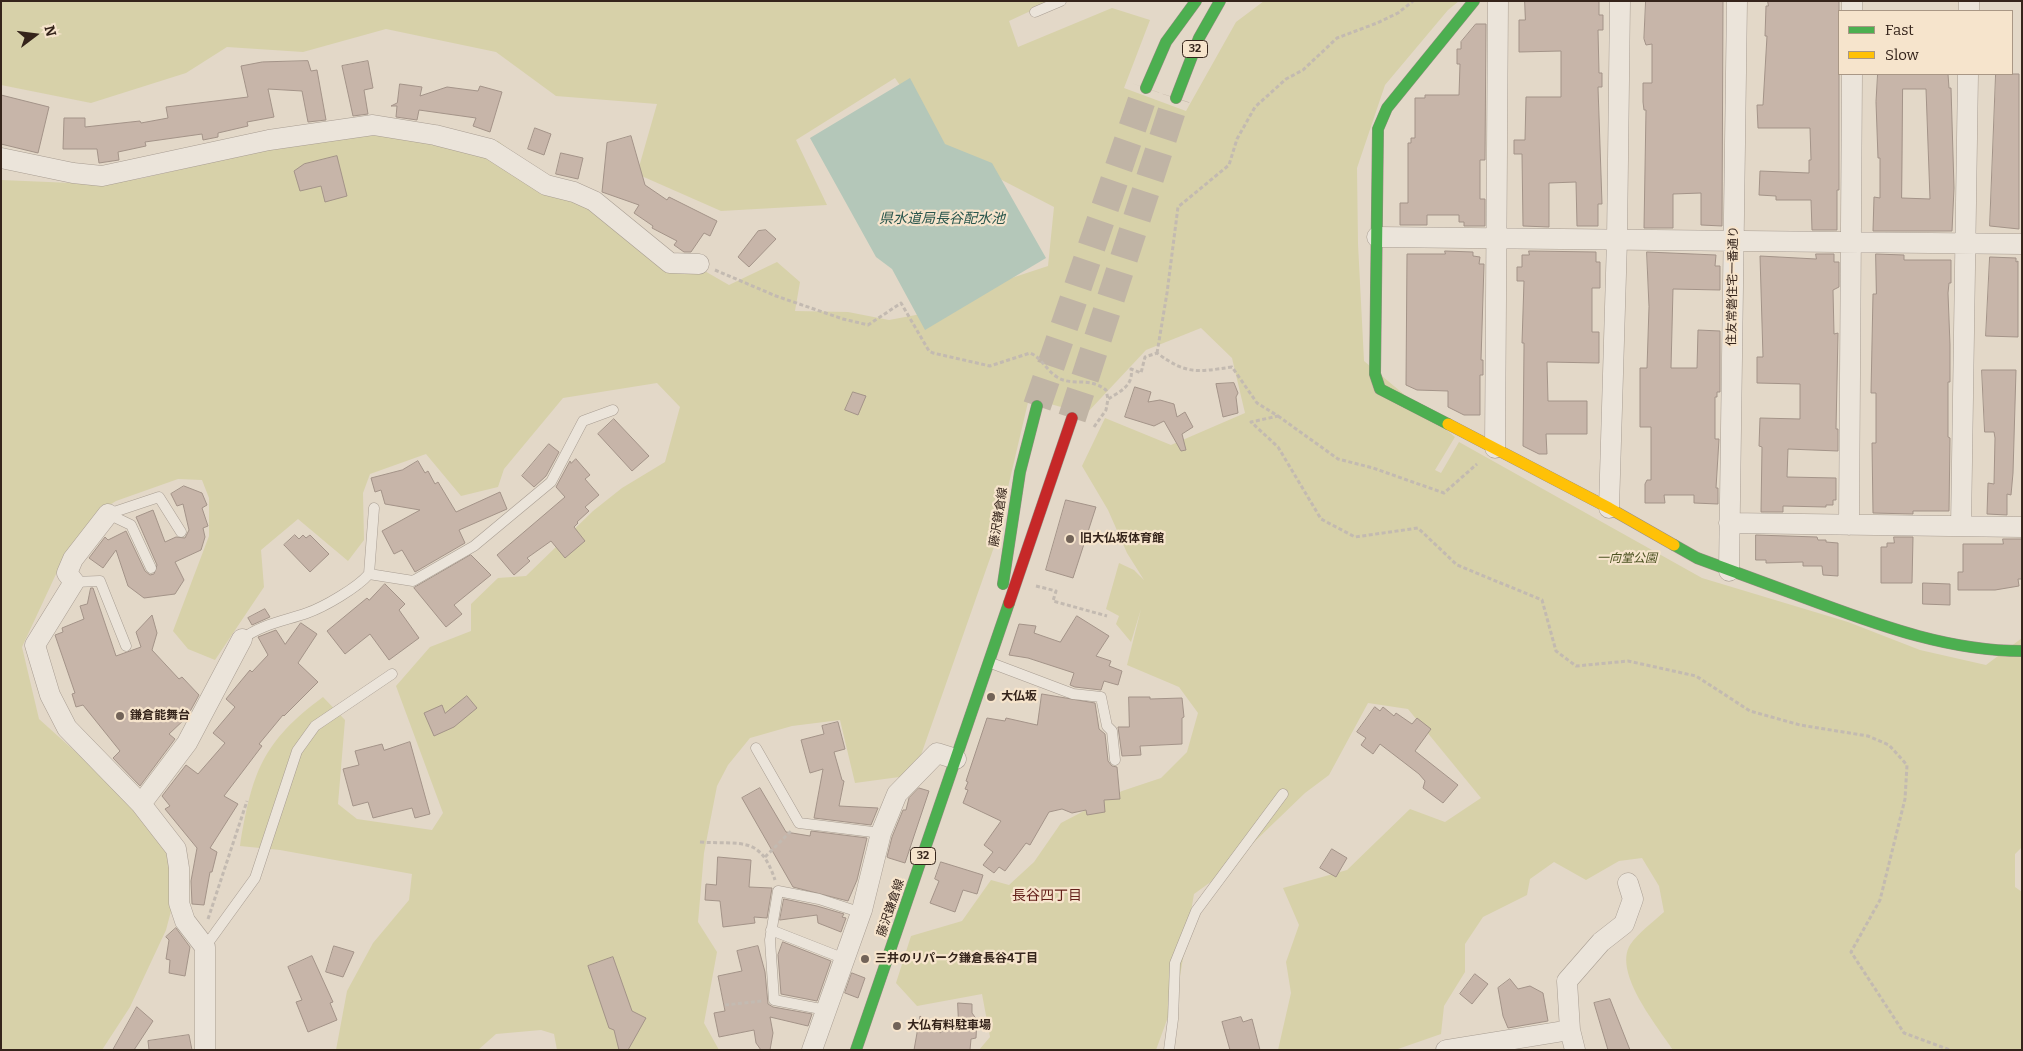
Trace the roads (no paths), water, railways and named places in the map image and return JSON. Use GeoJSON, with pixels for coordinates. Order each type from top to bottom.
{"type":"FeatureCollection","features":[{"type":"Feature","properties":{"kind":"main road","name":"32"},"geometry":{"type":"LineString","coordinates":[[1146,88],[1159,52],[1174,28],[1196,1]]}},
{"type":"Feature","properties":{"kind":"main road","name":"32"},"geometry":{"type":"LineString","coordinates":[[1176,98],[1200,38],[1220,1]]}},
{"type":"Feature","properties":{"kind":"main road"},"geometry":{"type":"LineString","coordinates":[[1474,1],[1382,118],[1378,129],[1374,374],[1380,389],[1609,508],[1697,558],[1866,620],[1936,642],[1998,651],[2022,651]]}},
{"type":"Feature","properties":{"kind":"main road","name":"藤沢鎌倉線"},"geometry":{"type":"LineString","coordinates":[[990,662],[1020,472],[1037,406]]}},
{"type":"Feature","properties":{"kind":"main road","name":"藤沢鎌倉線"},"geometry":{"type":"LineString","coordinates":[[856,1050],[1072,418]]}},
{"type":"Feature","properties":{"kind":"street"},"geometry":{"type":"LineString","coordinates":[[1495,448],[1498,238],[1498,1]]}},
{"type":"Feature","properties":{"kind":"street"},"geometry":{"type":"LineString","coordinates":[[1609,508],[1617,240],[1620,1]]}},
{"type":"Feature","properties":{"kind":"street","name":"住友常磐住宅一番通り"},"geometry":{"type":"LineString","coordinates":[[1729,571],[1737,1]]}},
{"type":"Feature","properties":{"kind":"street"},"geometry":{"type":"LineString","coordinates":[[1849,525],[1852,75]]}},
{"type":"Feature","properties":{"kind":"street"},"geometry":{"type":"LineString","coordinates":[[1962,526],[1968,75]]}},
{"type":"Feature","properties":{"kind":"street"},"geometry":{"type":"LineString","coordinates":[[1,158],[73,173],[102,176],[269,140],[373,125],[435,135],[490,149],[546,185],[574,192],[594,201],[670,263],[699,264]]}},
{"type":"Feature","properties":{"kind":"street"},"geometry":{"type":"LineString","coordinates":[[1377,237],[2022,244]]}},
{"type":"Feature","properties":{"kind":"street"},"geometry":{"type":"LineString","coordinates":[[108,514],[73,559],[68,573],[74,582],[36,644],[50,695],[68,728],[142,804],[176,849],[179,868],[179,903],[185,920],[205,947],[204,1050]]}},
{"type":"Feature","properties":{"kind":"street"},"geometry":{"type":"LineString","coordinates":[[1730,523],[2022,527]]}},
{"type":"Feature","properties":{"kind":"street"},"geometry":{"type":"LineString","coordinates":[[142,804],[187,743],[242,639]]}},
{"type":"Feature","properties":{"kind":"street"},"geometry":{"type":"LineString","coordinates":[[812,1050],[862,913],[881,833],[897,794],[937,754],[956,759]]}},
{"type":"Feature","properties":{"kind":"street"},"geometry":{"type":"LineString","coordinates":[[1575,1050],[1570,1030],[1567,981],[1601,942],[1624,924],[1633,899],[1628,883]]}},
{"type":"Feature","properties":{"kind":"street"},"geometry":{"type":"LineString","coordinates":[[1446,1050],[1570,1030]]}},
{"type":"Feature","properties":{"kind":"lane"},"geometry":{"type":"LineString","coordinates":[[1035,12],[1061,1]]}},
{"type":"Feature","properties":{"kind":"lane"},"geometry":{"type":"LineString","coordinates":[[369,574],[413,581],[474,546],[551,482],[583,421],[613,410]]}},
{"type":"Feature","properties":{"kind":"lane"},"geometry":{"type":"LineString","coordinates":[[108,514],[159,497],[180,532]]}},
{"type":"Feature","properties":{"kind":"lane"},"geometry":{"type":"LineString","coordinates":[[242,639],[254,629],[308,613],[362,582],[369,574],[374,508]]}},
{"type":"Feature","properties":{"kind":"lane"},"geometry":{"type":"LineString","coordinates":[[108,514],[131,526],[150,568]]}},
{"type":"Feature","properties":{"kind":"lane"},"geometry":{"type":"LineString","coordinates":[[74,582],[100,581],[126,646]]}},
{"type":"Feature","properties":{"kind":"lane"},"geometry":{"type":"LineString","coordinates":[[990,662],[1073,694],[1101,698],[1106,726],[1112,731],[1115,760]]}},
{"type":"Feature","properties":{"kind":"lane"},"geometry":{"type":"LineString","coordinates":[[205,947],[255,878],[297,751],[315,726],[392,674]]}},
{"type":"Feature","properties":{"kind":"lane"},"geometry":{"type":"LineString","coordinates":[[756,748],[799,823],[881,833]]}},
{"type":"Feature","properties":{"kind":"lane"},"geometry":{"type":"LineString","coordinates":[[1169,1050],[1173,1019],[1175,963],[1196,911],[1283,794]]}},
{"type":"Feature","properties":{"kind":"lane"},"geometry":{"type":"LineString","coordinates":[[826,1010],[774,1000],[770,940],[778,891],[819,899],[862,913]]}},
{"type":"Feature","properties":{"kind":"lane"},"geometry":{"type":"LineString","coordinates":[[771,930],[845,959]]}},
{"type":"Feature","properties":{"kind":"water","name":"県水道局長谷配水池"},"geometry":{"type":"Polygon","coordinates":[[[910,78],[945,144],[992,163],[1046,258],[925,330],[892,269],[876,257],[810,138],[910,78]]]}},
{"type":"Feature","properties":{"kind":"tunnel"},"geometry":{"type":"LineString","coordinates":[[1037,406],[1146,88]]}},
{"type":"Feature","properties":{"kind":"tunnel"},"geometry":{"type":"LineString","coordinates":[[1072,418],[1176,98]]}},
{"type":"Feature","properties":{"kind":"place","name":"旧大仏坂体育館"},"geometry":{"type":"Point","coordinates":[1070,539]}},
{"type":"Feature","properties":{"kind":"place","name":"大仏坂"},"geometry":{"type":"Point","coordinates":[991,697]}},
{"type":"Feature","properties":{"kind":"place","name":"鎌倉能舞台"},"geometry":{"type":"Point","coordinates":[120,716]}},
{"type":"Feature","properties":{"kind":"place","name":"三井のリパーク鎌倉長谷4丁目"},"geometry":{"type":"Point","coordinates":[865,959]}},
{"type":"Feature","properties":{"kind":"place","name":"大仏有料駐車場"},"geometry":{"type":"Point","coordinates":[897,1026]}},
{"type":"Feature","properties":{"kind":"district","name":"長谷四丁目"},"geometry":{"type":"Point","coordinates":[1047,896]}},
{"type":"Feature","properties":{"kind":"park label","name":"一向堂公園"},"geometry":{"type":"Point","coordinates":[1627,559]}}]}
